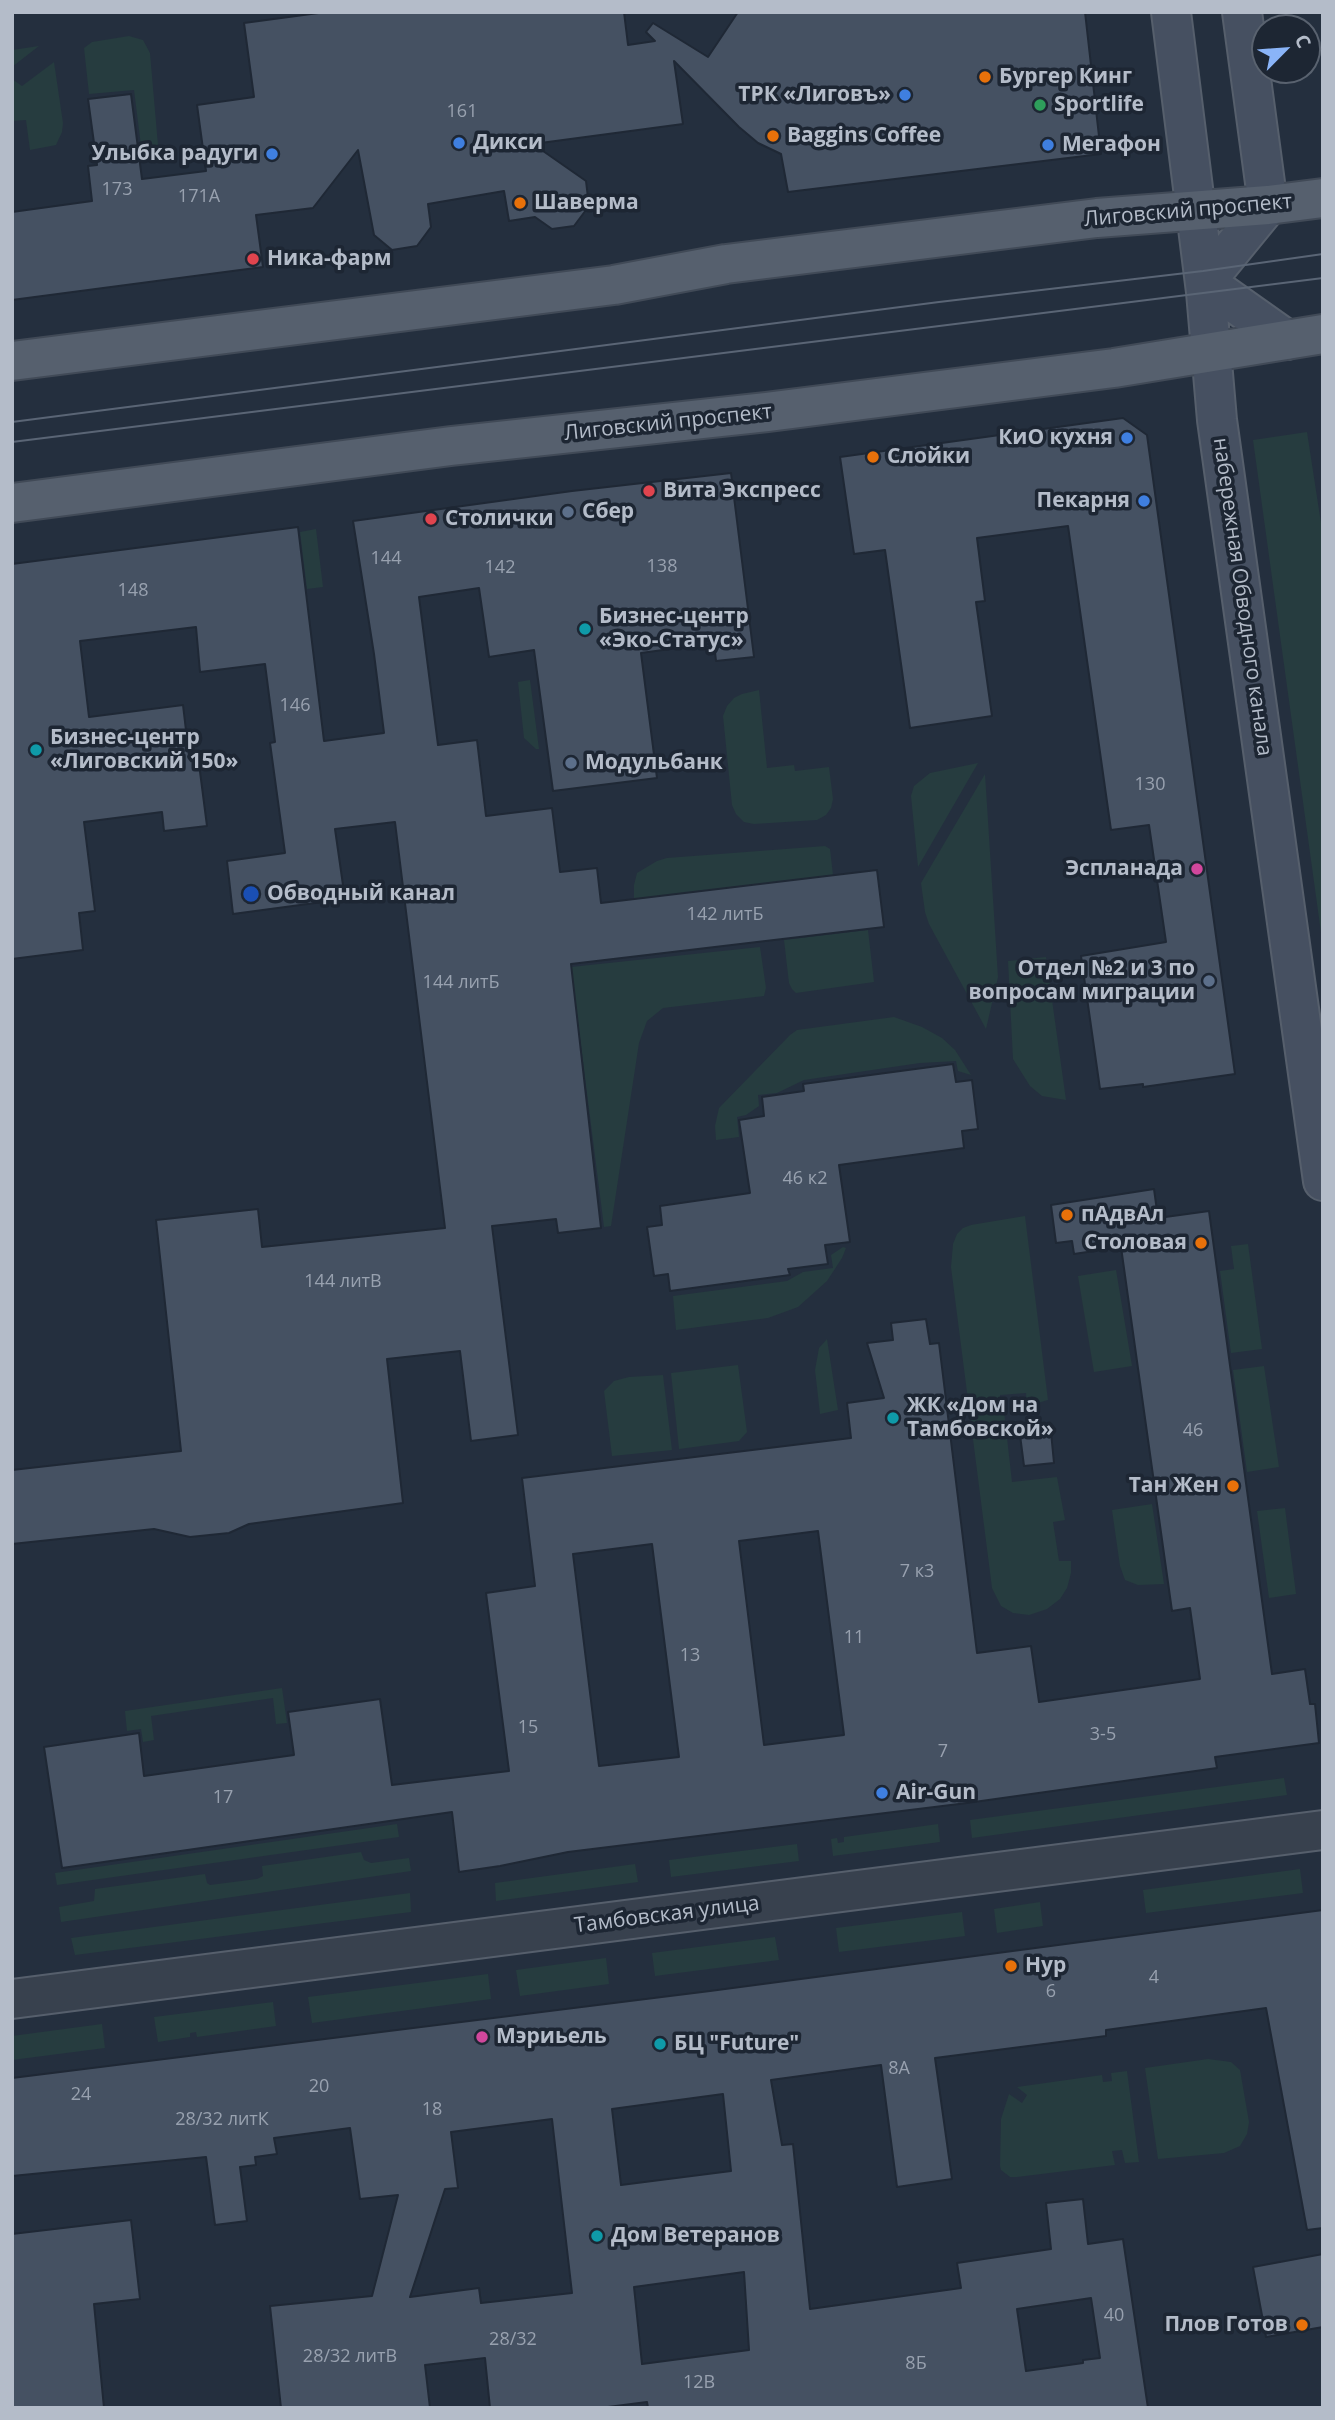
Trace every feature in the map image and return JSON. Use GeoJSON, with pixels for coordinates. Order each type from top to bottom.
{"type":"FeatureCollection","features":[{"type":"Feature","properties":{"kind":"main road","name":"набережная Обводного канала"},"geometry":{"type":"LineString","coordinates":[[1171,12],[1205,282],[1217,420],[1323,1181]]}},
{"type":"Feature","properties":{"kind":"main road"},"geometry":{"type":"LineString","coordinates":[[1242,12],[1268,205],[1205,282],[1305,337]]}},
{"type":"Feature","properties":{"kind":"main road","name":"Лиговский проспект"},"geometry":{"type":"LineString","coordinates":[[12,361],[614,285],[726,264],[1097,218],[1268,205],[1323,198]]}},
{"type":"Feature","properties":{"kind":"main road","name":"Лиговский проспект"},"geometry":{"type":"LineString","coordinates":[[12,503],[451,446],[766,412],[1114,369],[1305,337]]}},
{"type":"Feature","properties":{"kind":"street","name":"Тамбовская улица"},"geometry":{"type":"LineString","coordinates":[[12,1999],[1323,1830]]}},
{"type":"Feature","properties":{"kind":"green space"},"geometry":{"type":"Polygon","coordinates":[[[129,36],[143,40],[150,53],[158,145],[141,146],[134,90],[89,94],[84,48],[92,42],[129,36]]]}},
{"type":"Feature","properties":{"kind":"green space"},"geometry":{"type":"Polygon","coordinates":[[[39,46],[12,67],[12,50],[39,46]]]}},
{"type":"Feature","properties":{"kind":"green space"},"geometry":{"type":"Polygon","coordinates":[[[54,62],[62,132],[56,145],[30,150],[26,120],[12,121],[12,79],[22,86],[54,62]]]}},
{"type":"Feature","properties":{"kind":"green space"},"geometry":{"type":"Polygon","coordinates":[[[1307,432],[1323,536],[1323,947],[1253,440],[1307,432]]]}},
{"type":"Feature","properties":{"kind":"green space"},"geometry":{"type":"Polygon","coordinates":[[[316,529],[323,587],[307,589],[300,532],[316,529]]]}},
{"type":"Feature","properties":{"kind":"green space"},"geometry":{"type":"Polygon","coordinates":[[[530,680],[539,749],[524,738],[518,682],[530,680]]]}},
{"type":"Feature","properties":{"kind":"green space"},"geometry":{"type":"Polygon","coordinates":[[[759,690],[767,768],[794,765],[795,771],[829,767],[833,799],[831,808],[817,820],[754,824],[744,822],[736,814],[732,805],[723,716],[734,698],[759,690]]]}},
{"type":"Feature","properties":{"kind":"green space"},"geometry":{"type":"Polygon","coordinates":[[[978,763],[918,867],[911,796],[914,786],[930,773],[978,763]]]}},
{"type":"Feature","properties":{"kind":"green space"},"geometry":{"type":"Polygon","coordinates":[[[985,774],[998,977],[986,1029],[929,924],[921,883],[985,774]]]}},
{"type":"Feature","properties":{"kind":"green space"},"geometry":{"type":"Polygon","coordinates":[[[825,846],[830,849],[833,875],[634,899],[637,873],[667,858],[825,846]]]}},
{"type":"Feature","properties":{"kind":"green space"},"geometry":{"type":"Polygon","coordinates":[[[868,930],[874,982],[796,993],[792,989],[784,940],[868,930]]]}},
{"type":"Feature","properties":{"kind":"green space"},"geometry":{"type":"Polygon","coordinates":[[[760,947],[766,988],[764,996],[663,1008],[647,1021],[639,1043],[611,1226],[604,1227],[571,967],[760,947]]]}},
{"type":"Feature","properties":{"kind":"green space"},"geometry":{"type":"Polygon","coordinates":[[[1046,957],[1066,1100],[1042,1096],[1030,1086],[1013,1059],[1008,961],[1046,957]]]}},
{"type":"Feature","properties":{"kind":"green space"},"geometry":{"type":"Polygon","coordinates":[[[894,1017],[942,1038],[955,1050],[971,1075],[958,1071],[956,1061],[920,1063],[804,1080],[777,1093],[758,1095],[759,1106],[746,1115],[737,1117],[739,1137],[716,1140],[715,1126],[719,1108],[797,1030],[894,1017]]]}},
{"type":"Feature","properties":{"kind":"green space"},"geometry":{"type":"Polygon","coordinates":[[[1025,1216],[1048,1400],[1027,1406],[1026,1393],[1000,1395],[1001,1410],[1004,1411],[1012,1482],[1057,1477],[1065,1520],[1053,1522],[1059,1561],[1071,1561],[1067,1588],[1060,1599],[1047,1609],[1029,1615],[1013,1613],[1001,1606],[992,1588],[951,1267],[953,1244],[963,1228],[1025,1216]]]}},
{"type":"Feature","properties":{"kind":"green space"},"geometry":{"type":"Polygon","coordinates":[[[1248,1244],[1262,1349],[1231,1353],[1220,1271],[1234,1269],[1231,1246],[1248,1244]]]}},
{"type":"Feature","properties":{"kind":"green space"},"geometry":{"type":"Polygon","coordinates":[[[843,1247],[846,1248],[842,1258],[827,1281],[798,1307],[768,1318],[676,1330],[673,1296],[787,1281],[803,1272],[833,1268],[831,1255],[843,1247]]]}},
{"type":"Feature","properties":{"kind":"green space"},"geometry":{"type":"Polygon","coordinates":[[[1116,1270],[1132,1366],[1094,1372],[1078,1276],[1116,1270]]]}},
{"type":"Feature","properties":{"kind":"green space"},"geometry":{"type":"Polygon","coordinates":[[[827,1339],[838,1410],[820,1414],[815,1370],[819,1348],[827,1339]]]}},
{"type":"Feature","properties":{"kind":"green space"},"geometry":{"type":"Polygon","coordinates":[[[738,1365],[747,1432],[739,1441],[679,1449],[671,1373],[738,1365]]]}},
{"type":"Feature","properties":{"kind":"green space"},"geometry":{"type":"Polygon","coordinates":[[[1264,1366],[1279,1467],[1247,1472],[1233,1370],[1264,1366]]]}},
{"type":"Feature","properties":{"kind":"green space"},"geometry":{"type":"Polygon","coordinates":[[[663,1375],[672,1450],[612,1456],[604,1391],[614,1381],[629,1377],[663,1375]]]}},
{"type":"Feature","properties":{"kind":"green space"},"geometry":{"type":"Polygon","coordinates":[[[1152,1504],[1164,1584],[1138,1585],[1125,1580],[1120,1566],[1112,1510],[1152,1504]]]}},
{"type":"Feature","properties":{"kind":"green space"},"geometry":{"type":"Polygon","coordinates":[[[1285,1508],[1296,1594],[1269,1598],[1257,1511],[1285,1508]]]}},
{"type":"Feature","properties":{"kind":"green space"},"geometry":{"type":"Polygon","coordinates":[[[282,1688],[287,1723],[276,1724],[273,1698],[151,1716],[154,1740],[143,1742],[141,1729],[127,1731],[125,1711],[282,1688]]]}},
{"type":"Feature","properties":{"kind":"green space"},"geometry":{"type":"Polygon","coordinates":[[[1284,1778],[1287,1795],[972,1838],[970,1820],[1284,1778]]]}},
{"type":"Feature","properties":{"kind":"green space"},"geometry":{"type":"Polygon","coordinates":[[[397,1824],[399,1837],[57,1885],[55,1873],[397,1824]]]}},
{"type":"Feature","properties":{"kind":"green space"},"geometry":{"type":"Polygon","coordinates":[[[938,1824],[940,1842],[833,1856],[831,1839],[837,1838],[838,1843],[844,1842],[844,1837],[938,1824]]]}},
{"type":"Feature","properties":{"kind":"green space"},"geometry":{"type":"Polygon","coordinates":[[[797,1844],[799,1861],[671,1877],[669,1860],[797,1844]]]}},
{"type":"Feature","properties":{"kind":"green space"},"geometry":{"type":"Polygon","coordinates":[[[361,1852],[364,1860],[371,1863],[409,1858],[411,1871],[61,1922],[59,1907],[94,1901],[95,1889],[205,1874],[210,1885],[257,1879],[263,1876],[262,1866],[361,1852]]]}},
{"type":"Feature","properties":{"kind":"green space"},"geometry":{"type":"Polygon","coordinates":[[[635,1864],[638,1882],[496,1901],[495,1883],[635,1864]]]}},
{"type":"Feature","properties":{"kind":"green space"},"geometry":{"type":"Polygon","coordinates":[[[1300,1869],[1303,1893],[1146,1913],[1143,1890],[1300,1869]]]}},
{"type":"Feature","properties":{"kind":"green space"},"geometry":{"type":"Polygon","coordinates":[[[410,1893],[411,1912],[75,1955],[71,1938],[410,1893]]]}},
{"type":"Feature","properties":{"kind":"green space"},"geometry":{"type":"Polygon","coordinates":[[[1040,1902],[1043,1926],[997,1933],[994,1909],[1040,1902]]]}},
{"type":"Feature","properties":{"kind":"green space"},"geometry":{"type":"Polygon","coordinates":[[[962,1912],[965,1936],[839,1952],[836,1928],[962,1912]]]}},
{"type":"Feature","properties":{"kind":"green space"},"geometry":{"type":"Polygon","coordinates":[[[775,1937],[779,1960],[655,1976],[652,1953],[775,1937]]]}},
{"type":"Feature","properties":{"kind":"green space"},"geometry":{"type":"Polygon","coordinates":[[[606,1958],[609,1984],[520,1996],[516,1970],[606,1958]]]}},
{"type":"Feature","properties":{"kind":"green space"},"geometry":{"type":"Polygon","coordinates":[[[488,1974],[491,1999],[312,2023],[308,1997],[488,1974]]]}},
{"type":"Feature","properties":{"kind":"green space"},"geometry":{"type":"Polygon","coordinates":[[[273,2002],[276,2026],[197,2037],[196,2032],[190,2033],[190,2037],[158,2042],[154,2017],[273,2002]]]}},
{"type":"Feature","properties":{"kind":"green space"},"geometry":{"type":"Polygon","coordinates":[[[102,2024],[105,2048],[12,2060],[12,2036],[102,2024]]]}},
{"type":"Feature","properties":{"kind":"green space"},"geometry":{"type":"Polygon","coordinates":[[[1208,2059],[1231,2062],[1240,2070],[1249,2122],[1247,2134],[1240,2146],[1224,2153],[1158,2159],[1145,2068],[1208,2059]]]}},
{"type":"Feature","properties":{"kind":"green space"},"geometry":{"type":"Polygon","coordinates":[[[1127,2071],[1139,2162],[1125,2163],[1122,2150],[1112,2151],[1115,2165],[1017,2177],[1010,2177],[1001,2170],[1001,2119],[1009,2094],[1022,2103],[1027,2095],[1017,2087],[1102,2075],[1103,2082],[1112,2081],[1111,2073],[1127,2071]]]}},
{"type":"Feature","properties":{"kind":"building"},"geometry":{"type":"Polygon","coordinates":[[[326,12],[624,12],[628,45],[655,41],[646,32],[653,23],[708,57],[738,12],[1085,12],[1101,154],[788,192],[781,154],[758,143],[739,127],[674,61],[683,124],[533,144],[586,181],[589,206],[574,226],[552,229],[535,217],[509,221],[504,191],[428,204],[431,227],[417,246],[392,250],[374,235],[358,150],[313,208],[256,215],[263,267],[12,300],[12,212],[92,201],[88,166],[97,165],[88,99],[131,94],[142,179],[206,171],[197,105],[254,97],[244,23],[326,12]]]}},
{"type":"Feature","properties":{"kind":"building"},"geometry":{"type":"Polygon","coordinates":[[[1123,418],[1147,435],[1235,1074],[1143,1087],[1143,1084],[1100,1089],[1081,956],[1166,942],[1149,825],[1111,830],[1068,526],[977,538],[985,601],[976,602],[992,716],[910,728],[885,550],[854,554],[840,457],[1123,418]]]}},
{"type":"Feature","properties":{"kind":"building"},"geometry":{"type":"Polygon","coordinates":[[[731,473],[754,657],[716,661],[714,643],[641,653],[657,778],[553,791],[534,650],[489,657],[479,588],[419,597],[438,745],[477,740],[486,816],[552,808],[560,872],[597,868],[601,903],[877,870],[884,927],[571,964],[601,1228],[558,1233],[556,1219],[492,1226],[518,1435],[471,1441],[460,1351],[387,1359],[403,1503],[249,1524],[229,1533],[190,1537],[154,1529],[12,1544],[12,1470],[181,1451],[156,1220],[258,1209],[262,1247],[445,1228],[395,822],[335,829],[345,899],[233,914],[227,861],[285,853],[270,743],[275,742],[265,664],[200,672],[196,627],[80,641],[89,717],[183,705],[189,756],[198,756],[207,826],[164,831],[162,812],[84,822],[95,911],[79,913],[83,950],[12,959],[12,564],[298,527],[324,741],[384,733],[353,521],[572,491],[731,473]]]}},
{"type":"Feature","properties":{"kind":"building"},"geometry":{"type":"Polygon","coordinates":[[[953,1064],[956,1082],[972,1080],[978,1129],[962,1131],[964,1148],[839,1165],[850,1242],[825,1245],[828,1264],[788,1269],[790,1275],[670,1291],[668,1274],[654,1276],[647,1227],[662,1225],[660,1206],[750,1193],[739,1120],[764,1116],[762,1097],[804,1091],[803,1084],[953,1064]]]}},
{"type":"Feature","properties":{"kind":"building"},"geometry":{"type":"Polygon","coordinates":[[[1154,1189],[1158,1218],[1209,1211],[1272,1674],[1305,1669],[1310,1704],[1315,1704],[1319,1743],[1215,1757],[1217,1768],[967,1803],[568,1852],[459,1872],[452,1812],[62,1868],[44,1747],[139,1733],[144,1776],[294,1755],[288,1712],[380,1699],[392,1785],[509,1771],[486,1593],[535,1586],[522,1478],[851,1438],[847,1403],[884,1398],[867,1343],[893,1340],[891,1323],[926,1319],[930,1344],[939,1343],[977,1653],[1031,1646],[1039,1702],[1200,1679],[1190,1608],[1172,1611],[1121,1247],[1074,1254],[1072,1241],[1056,1243],[1051,1205],[1154,1189]],[[818,1531],[739,1541],[764,1745],[844,1735],[818,1531]],[[652,1544],[573,1554],[599,1766],[679,1757],[652,1544]]]}},
{"type":"Feature","properties":{"kind":"building"},"geometry":{"type":"Polygon","coordinates":[[[1051,1432],[1054,1463],[1024,1466],[1020,1435],[1051,1432]]]}},
{"type":"Feature","properties":{"kind":"building"},"geometry":{"type":"Polygon","coordinates":[[[1323,1910],[1323,2228],[1307,2230],[1266,2008],[1106,2030],[1106,2036],[935,2058],[952,2179],[897,2187],[881,2065],[771,2080],[782,2145],[793,2144],[810,2309],[961,2288],[957,2263],[1051,2249],[1046,2203],[1083,2199],[1088,2244],[1123,2239],[1148,2408],[648,2408],[647,2402],[600,2408],[490,2408],[485,2358],[425,2365],[430,2408],[281,2408],[270,2306],[372,2296],[398,2195],[360,2199],[350,2128],[274,2138],[277,2154],[255,2157],[256,2165],[240,2167],[247,2221],[215,2225],[206,2157],[12,2176],[12,2078],[710,1991],[1323,1910]],[[723,2094],[612,2109],[621,2185],[731,2171],[723,2094]],[[552,2119],[451,2132],[458,2188],[445,2189],[410,2297],[479,2288],[481,2303],[572,2293],[552,2119]],[[744,2272],[634,2287],[642,2364],[749,2350],[744,2272]],[[1091,2298],[1017,2309],[1026,2371],[1100,2358],[1091,2298]]]}},
{"type":"Feature","properties":{"kind":"building"},"geometry":{"type":"Polygon","coordinates":[[[131,2220],[140,2299],[94,2304],[104,2408],[12,2408],[12,2234],[131,2220]]]}},
{"type":"Feature","properties":{"kind":"building"},"geometry":{"type":"Polygon","coordinates":[[[1323,2254],[1323,2327],[1266,2337],[1253,2267],[1323,2254]]]}},
{"type":"Feature","properties":{"kind":"tram line"},"geometry":{"type":"LineString","coordinates":[[12,422],[1323,254]]}},
{"type":"Feature","properties":{"kind":"tram line"},"geometry":{"type":"LineString","coordinates":[[12,442],[1323,278]]}},
{"type":"Feature","properties":{"kind":"place","name":"Бургер Кинг"},"geometry":{"type":"Point","coordinates":[985,77]}},
{"type":"Feature","properties":{"kind":"place","name":"ТРК «Лиговъ»"},"geometry":{"type":"Point","coordinates":[905,95]}},
{"type":"Feature","properties":{"kind":"place","name":"Sportlife"},"geometry":{"type":"Point","coordinates":[1040,105]}},
{"type":"Feature","properties":{"kind":"place","name":"Baggins Coffee"},"geometry":{"type":"Point","coordinates":[773,136]}},
{"type":"Feature","properties":{"kind":"place","name":"Дикси"},"geometry":{"type":"Point","coordinates":[459,143]}},
{"type":"Feature","properties":{"kind":"place","name":"Мегафон"},"geometry":{"type":"Point","coordinates":[1048,145]}},
{"type":"Feature","properties":{"kind":"place","name":"Улыбка радуги"},"geometry":{"type":"Point","coordinates":[272,154]}},
{"type":"Feature","properties":{"kind":"place","name":"Шаверма"},"geometry":{"type":"Point","coordinates":[520,203]}},
{"type":"Feature","properties":{"kind":"place","name":"Ника-фарм"},"geometry":{"type":"Point","coordinates":[253,259]}},
{"type":"Feature","properties":{"kind":"place","name":"КиО кухня"},"geometry":{"type":"Point","coordinates":[1127,438]}},
{"type":"Feature","properties":{"kind":"place","name":"Слойки"},"geometry":{"type":"Point","coordinates":[873,457]}},
{"type":"Feature","properties":{"kind":"place","name":"Вита Экспресс"},"geometry":{"type":"Point","coordinates":[649,491]}},
{"type":"Feature","properties":{"kind":"place","name":"Пекарня"},"geometry":{"type":"Point","coordinates":[1144,501]}},
{"type":"Feature","properties":{"kind":"place","name":"Сбер"},"geometry":{"type":"Point","coordinates":[568,512]}},
{"type":"Feature","properties":{"kind":"place","name":"Столички"},"geometry":{"type":"Point","coordinates":[431,519]}},
{"type":"Feature","properties":{"kind":"place","name":"Бизнес-центр «Эко-Статус»"},"geometry":{"type":"Point","coordinates":[585,629]}},
{"type":"Feature","properties":{"kind":"place","name":"Бизнес-центр «Лиговский 150»"},"geometry":{"type":"Point","coordinates":[36,750]}},
{"type":"Feature","properties":{"kind":"place","name":"Модульбанк"},"geometry":{"type":"Point","coordinates":[571,763]}},
{"type":"Feature","properties":{"kind":"place","name":"Эспланада"},"geometry":{"type":"Point","coordinates":[1197,869]}},
{"type":"Feature","properties":{"kind":"place","name":"Обводный канал"},"geometry":{"type":"Point","coordinates":[251,894]}},
{"type":"Feature","properties":{"kind":"place","name":"Отдел №2 и 3 по вопросам миграции"},"geometry":{"type":"Point","coordinates":[1209,981]}},
{"type":"Feature","properties":{"kind":"place","name":"пАдвАл"},"geometry":{"type":"Point","coordinates":[1067,1215]}},
{"type":"Feature","properties":{"kind":"place","name":"Столовая"},"geometry":{"type":"Point","coordinates":[1201,1243]}},
{"type":"Feature","properties":{"kind":"place","name":"ЖК «Дом на Тамбовской»"},"geometry":{"type":"Point","coordinates":[893,1418]}},
{"type":"Feature","properties":{"kind":"place","name":"Тан Жен"},"geometry":{"type":"Point","coordinates":[1233,1486]}},
{"type":"Feature","properties":{"kind":"place","name":"Air-Gun"},"geometry":{"type":"Point","coordinates":[882,1793]}},
{"type":"Feature","properties":{"kind":"place","name":"Нур"},"geometry":{"type":"Point","coordinates":[1011,1966]}},
{"type":"Feature","properties":{"kind":"place","name":"Мэриьель"},"geometry":{"type":"Point","coordinates":[482,2037]}},
{"type":"Feature","properties":{"kind":"place","name":"БЦ \"Future\""},"geometry":{"type":"Point","coordinates":[660,2044]}},
{"type":"Feature","properties":{"kind":"place","name":"Дом Ветеранов"},"geometry":{"type":"Point","coordinates":[597,2236]}},
{"type":"Feature","properties":{"kind":"place","name":"Плов Готов"},"geometry":{"type":"Point","coordinates":[1302,2325]}}]}
